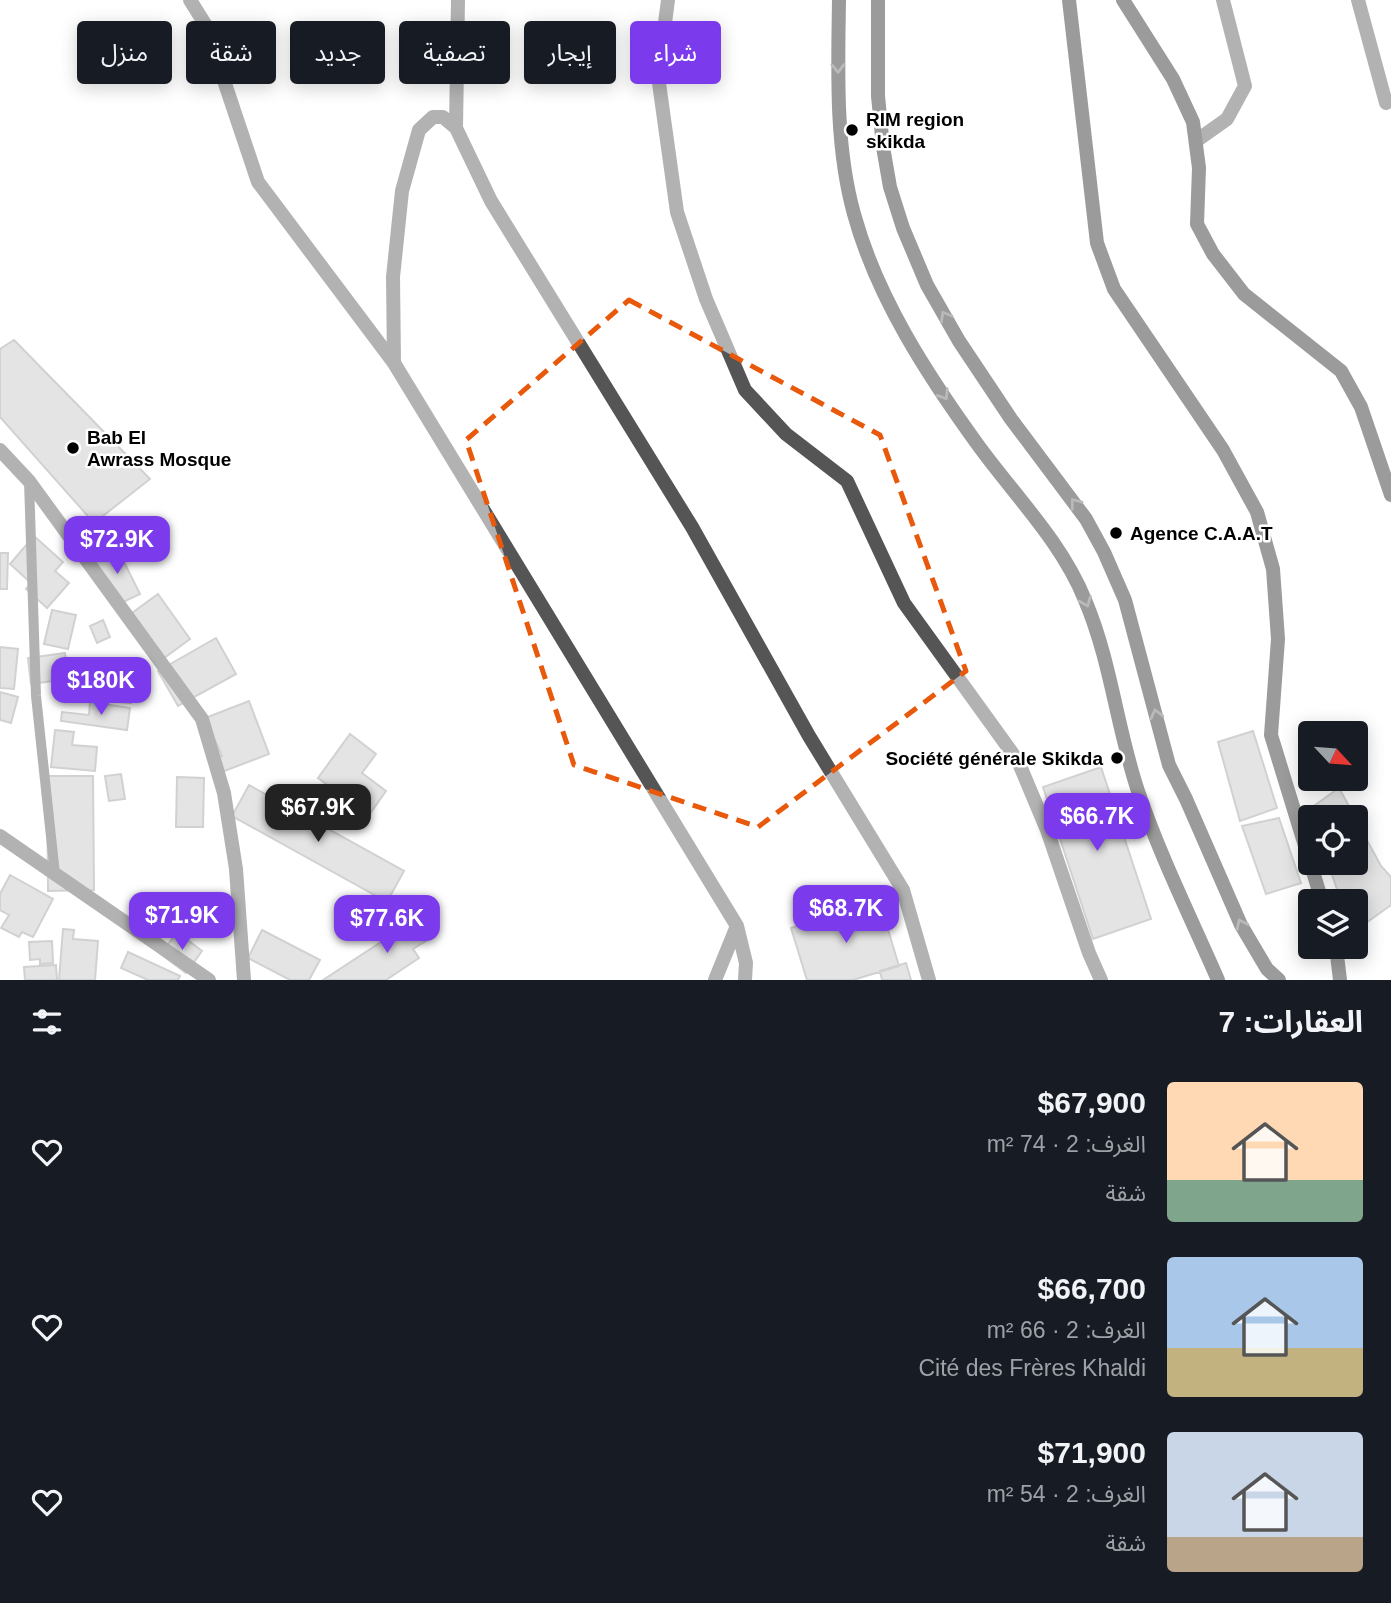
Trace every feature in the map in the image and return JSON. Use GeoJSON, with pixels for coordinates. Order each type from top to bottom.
{"type":"FeatureCollection","features":[{"type":"Feature","properties":{"kind":"main road"},"geometry":{"type":"LineString","coordinates":[[839,0],[839,109],[844,164],[854,214],[869,256],[917,355],[999,473],[1062,553],[1085,600],[1100,643],[1138,791],[1217,980]]}},
{"type":"Feature","properties":{"kind":"main road"},"geometry":{"type":"LineString","coordinates":[[878,0],[878,96],[883,147],[890,187],[903,228],[927,285],[959,341],[1011,419],[1086,519],[1104,552],[1125,600],[1169,765],[1241,925],[1267,969],[1279,980]]}},
{"type":"Feature","properties":{"kind":"main road"},"geometry":{"type":"LineString","coordinates":[[1069,0],[1097,243],[1114,289],[1223,450],[1257,512],[1273,569],[1278,639],[1271,735],[1318,889]]}},
{"type":"Feature","properties":{"kind":"main road"},"geometry":{"type":"LineString","coordinates":[[1123,0],[1173,79],[1193,122],[1199,168],[1197,223],[1213,254],[1244,294],[1341,371],[1362,407],[1391,495]]}},
{"type":"Feature","properties":{"kind":"main road"},"geometry":{"type":"LineString","coordinates":[[1337,959],[1340,980]]}},
{"type":"Feature","properties":{"kind":"street"},"geometry":{"type":"LineString","coordinates":[[190,0],[205,24],[258,182],[394,363],[737,926],[746,963],[745,980]]}},
{"type":"Feature","properties":{"kind":"street"},"geometry":{"type":"LineString","coordinates":[[456,128],[458,0]]}},
{"type":"Feature","properties":{"kind":"street"},"geometry":{"type":"LineString","coordinates":[[668,0],[658,76],[677,212],[706,299],[745,390],[786,434],[847,481],[904,603],[1018,761],[1047,830],[1089,953],[1101,980]]}},
{"type":"Feature","properties":{"kind":"street"},"geometry":{"type":"LineString","coordinates":[[1196,141],[1227,119],[1245,86],[1223,0]]}},
{"type":"Feature","properties":{"kind":"street"},"geometry":{"type":"LineString","coordinates":[[1358,0],[1386,103]]}},
{"type":"Feature","properties":{"kind":"street"},"geometry":{"type":"LineString","coordinates":[[394,363],[393,277],[402,191],[419,130],[433,117],[443,117],[456,128],[491,201],[692,527],[809,736],[903,890],[929,980]]}},
{"type":"Feature","properties":{"kind":"street"},"geometry":{"type":"LineString","coordinates":[[0,450],[29,481],[202,719],[224,793],[236,869],[244,980]]}},
{"type":"Feature","properties":{"kind":"street"},"geometry":{"type":"LineString","coordinates":[[0,836],[209,980]]}},
{"type":"Feature","properties":{"kind":"street"},"geometry":{"type":"LineString","coordinates":[[715,980],[737,926]]}},
{"type":"Feature","properties":{"kind":"lane"},"geometry":{"type":"LineString","coordinates":[[29,481],[36,696],[55,874]]}},
{"type":"Feature","properties":{"kind":"highlighted area"},"geometry":{"type":"Polygon","coordinates":[[[629,300],[880,435],[966,671],[758,827],[574,765],[466,440],[629,300]]]}},
{"type":"Feature","properties":{"kind":"building","name":"Bab El Awrass Mosque"},"geometry":{"type":"Polygon","coordinates":[[[14,340],[150,479],[94,523],[0,417],[0,349],[14,340]]]}},
{"type":"Feature","properties":{"kind":"building"},"geometry":{"type":"Polygon","coordinates":[[[34,536],[63,562],[55,571],[69,583],[47,608],[26,589],[31,583],[10,564],[34,536]]]}},
{"type":"Feature","properties":{"kind":"building"},"geometry":{"type":"Polygon","coordinates":[[[116,546],[140,594],[117,605],[94,558],[116,546]]]}},
{"type":"Feature","properties":{"kind":"building"},"geometry":{"type":"Polygon","coordinates":[[[0,553],[8,553],[7,589],[0,589],[0,553]]]}},
{"type":"Feature","properties":{"kind":"building"},"geometry":{"type":"Polygon","coordinates":[[[158,594],[190,639],[164,658],[132,613],[158,594]]]}},
{"type":"Feature","properties":{"kind":"building"},"geometry":{"type":"Polygon","coordinates":[[[52,610],[76,615],[68,649],[44,644],[52,610]]]}},
{"type":"Feature","properties":{"kind":"building"},"geometry":{"type":"Polygon","coordinates":[[[103,620],[110,637],[97,643],[90,626],[103,620]]]}},
{"type":"Feature","properties":{"kind":"building"},"geometry":{"type":"Polygon","coordinates":[[[216,638],[236,674],[178,706],[158,671],[216,638]]]}},
{"type":"Feature","properties":{"kind":"building"},"geometry":{"type":"Polygon","coordinates":[[[0,647],[18,649],[14,689],[0,688],[0,647]]]}},
{"type":"Feature","properties":{"kind":"building"},"geometry":{"type":"Polygon","coordinates":[[[65,653],[68,679],[31,684],[28,658],[65,653]]]}},
{"type":"Feature","properties":{"kind":"building"},"geometry":{"type":"Polygon","coordinates":[[[95,660],[133,662],[131,703],[92,700],[95,660]]]}},
{"type":"Feature","properties":{"kind":"building"},"geometry":{"type":"Polygon","coordinates":[[[0,692],[18,697],[11,723],[0,720],[0,692]]]}},
{"type":"Feature","properties":{"kind":"building"},"geometry":{"type":"Polygon","coordinates":[[[249,701],[269,754],[219,773],[214,759],[222,756],[205,718],[249,701]]]}},
{"type":"Feature","properties":{"kind":"building"},"geometry":{"type":"Polygon","coordinates":[[[90,702],[130,708],[127,730],[61,721],[62,712],[89,715],[90,702]]]}},
{"type":"Feature","properties":{"kind":"building"},"geometry":{"type":"Polygon","coordinates":[[[55,730],[74,732],[72,745],[97,747],[95,771],[51,767],[55,730]]]}},
{"type":"Feature","properties":{"kind":"building"},"geometry":{"type":"Polygon","coordinates":[[[1253,731],[1277,808],[1240,821],[1218,742],[1253,731]]]}},
{"type":"Feature","properties":{"kind":"building"},"geometry":{"type":"Polygon","coordinates":[[[350,734],[376,754],[362,773],[386,791],[369,815],[318,778],[350,734]]]}},
{"type":"Feature","properties":{"kind":"building"},"geometry":{"type":"Polygon","coordinates":[[[1101,767],[1151,919],[1093,939],[1043,787],[1101,767]]]}},
{"type":"Feature","properties":{"kind":"building"},"geometry":{"type":"Polygon","coordinates":[[[121,774],[125,799],[109,801],[105,776],[121,774]]]}},
{"type":"Feature","properties":{"kind":"building"},"geometry":{"type":"Polygon","coordinates":[[[47,776],[93,776],[94,890],[48,891],[47,776]]]}},
{"type":"Feature","properties":{"kind":"building"},"geometry":{"type":"Polygon","coordinates":[[[177,777],[204,778],[203,827],[176,827],[177,777]]]}},
{"type":"Feature","properties":{"kind":"building"},"geometry":{"type":"Polygon","coordinates":[[[249,785],[404,871],[387,902],[232,816],[249,785]]]}},
{"type":"Feature","properties":{"kind":"building"},"geometry":{"type":"Polygon","coordinates":[[[1335,791],[1341,791],[1348,805],[1315,805],[1335,791]]]}},
{"type":"Feature","properties":{"kind":"building"},"geometry":{"type":"Polygon","coordinates":[[[1279,818],[1301,883],[1266,894],[1242,826],[1279,818]]]}},
{"type":"Feature","properties":{"kind":"building"},"geometry":{"type":"Polygon","coordinates":[[[1368,842],[1381,866],[1391,877],[1391,905],[1368,921],[1368,889],[1337,889],[1332,875],[1368,875],[1368,842]]]}},
{"type":"Feature","properties":{"kind":"building"},"geometry":{"type":"Polygon","coordinates":[[[10,875],[53,899],[33,937],[22,932],[19,937],[1,928],[9,915],[0,910],[0,894],[10,875]]]}},
{"type":"Feature","properties":{"kind":"building"},"geometry":{"type":"Polygon","coordinates":[[[879,900],[899,966],[853,980],[807,980],[791,928],[879,900]]]}},
{"type":"Feature","properties":{"kind":"building"},"geometry":{"type":"Polygon","coordinates":[[[396,910],[404,919],[387,934],[379,926],[396,910]]]}},
{"type":"Feature","properties":{"kind":"building"},"geometry":{"type":"Polygon","coordinates":[[[421,916],[434,936],[413,949],[419,958],[386,980],[323,980],[421,916]]]}},
{"type":"Feature","properties":{"kind":"building"},"geometry":{"type":"Polygon","coordinates":[[[63,929],[74,930],[73,939],[98,941],[95,980],[59,980],[63,929]]]}},
{"type":"Feature","properties":{"kind":"building"},"geometry":{"type":"Polygon","coordinates":[[[262,930],[320,960],[309,980],[290,980],[248,958],[262,930]]]}},
{"type":"Feature","properties":{"kind":"building"},"geometry":{"type":"Polygon","coordinates":[[[177,932],[202,951],[186,973],[161,954],[177,932]]]}},
{"type":"Feature","properties":{"kind":"building"},"geometry":{"type":"Polygon","coordinates":[[[52,941],[53,963],[40,964],[40,959],[30,960],[29,942],[52,941]]]}},
{"type":"Feature","properties":{"kind":"building"},"geometry":{"type":"Polygon","coordinates":[[[128,952],[180,976],[178,980],[148,980],[121,968],[128,952]]]}},
{"type":"Feature","properties":{"kind":"building"},"geometry":{"type":"Polygon","coordinates":[[[906,963],[911,980],[882,980],[880,971],[906,963]]]}},
{"type":"Feature","properties":{"kind":"building"},"geometry":{"type":"Polygon","coordinates":[[[56,965],[57,980],[25,980],[24,967],[56,965]]]}},
{"type":"Feature","properties":{"kind":"place","name":"RIM region skikda"},"geometry":{"type":"Point","coordinates":[852,130]}},
{"type":"Feature","properties":{"kind":"place","name":"Bab El Awrass Mosque"},"geometry":{"type":"Point","coordinates":[73,448]}},
{"type":"Feature","properties":{"kind":"place","name":"Agence C.A.A.T"},"geometry":{"type":"Point","coordinates":[1116,533]}},
{"type":"Feature","properties":{"kind":"place","name":"Société générale Skikda"},"geometry":{"type":"Point","coordinates":[1117,758]}}]}
